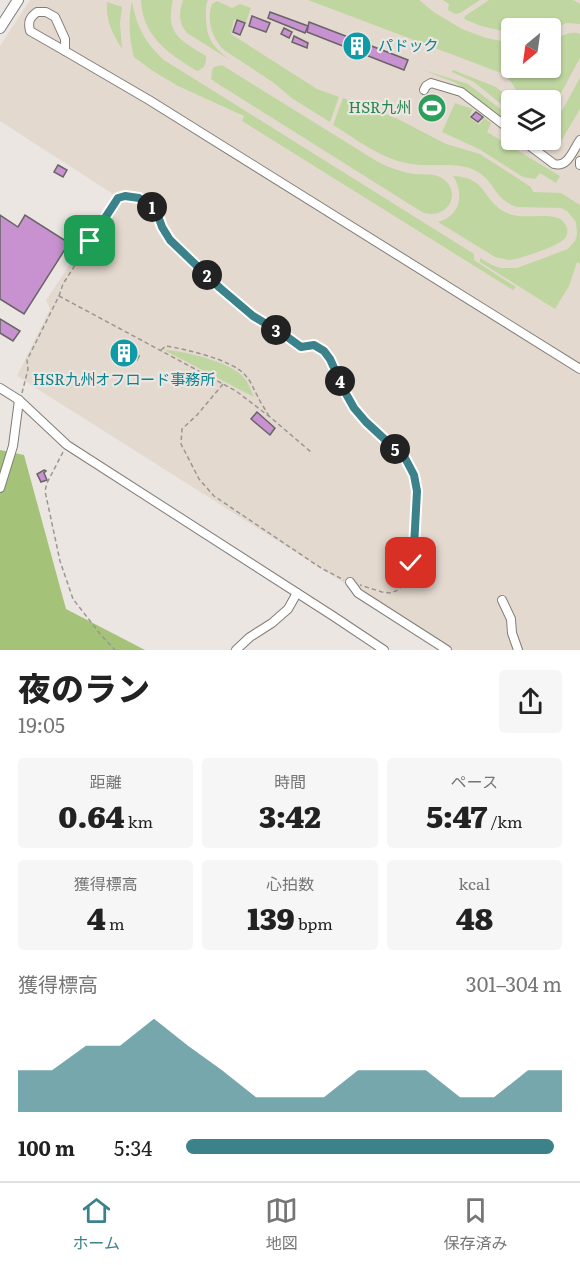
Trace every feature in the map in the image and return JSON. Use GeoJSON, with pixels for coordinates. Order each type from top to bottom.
{"type":"FeatureCollection","features":[{"type":"Feature","properties":{"kind":"main road"},"geometry":{"type":"LineString","coordinates":[[0,28],[18,0]]}},
{"type":"Feature","properties":{"kind":"street"},"geometry":{"type":"LineString","coordinates":[[65,51],[65,39],[55,17],[46,12],[37,12],[31,16],[28,23],[30,31],[149,100],[580,369]]}},
{"type":"Feature","properties":{"kind":"street"},"geometry":{"type":"LineString","coordinates":[[424,90],[431,83],[461,92],[501,123]]}},
{"type":"Feature","properties":{"kind":"street"},"geometry":{"type":"LineString","coordinates":[[535,150],[554,164],[559,165],[567,161],[580,140]]}},
{"type":"Feature","properties":{"kind":"street"},"geometry":{"type":"LineString","coordinates":[[580,160],[580,165]]}},
{"type":"Feature","properties":{"kind":"street"},"geometry":{"type":"LineString","coordinates":[[0,388],[19,400],[66,445],[384,650]]}},
{"type":"Feature","properties":{"kind":"street"},"geometry":{"type":"LineString","coordinates":[[0,488],[13,446],[19,400]]}},
{"type":"Feature","properties":{"kind":"street"},"geometry":{"type":"LineString","coordinates":[[350,582],[358,593],[447,650]]}},
{"type":"Feature","properties":{"kind":"street"},"geometry":{"type":"LineString","coordinates":[[236,650],[288,609],[297,593]]}},
{"type":"Feature","properties":{"kind":"street"},"geometry":{"type":"LineString","coordinates":[[502,600],[511,619],[512,633],[518,650]]}},
{"type":"Feature","properties":{"kind":"path"},"geometry":{"type":"LineString","coordinates":[[19,400],[28,369],[27,360],[63,284],[118,198],[125,196],[139,198],[156,210],[170,240],[253,316],[301,347],[314,345],[324,351],[354,408],[405,458],[414,475],[417,491],[411,563],[406,582],[398,590],[391,593],[382,592],[343,580],[321,568],[214,496],[199,479],[181,444],[182,429],[223,384]]}},
{"type":"Feature","properties":{"kind":"path"},"geometry":{"type":"LineString","coordinates":[[59,296],[236,391],[311,452]]}},
{"type":"Feature","properties":{"kind":"path"},"geometry":{"type":"LineString","coordinates":[[160,350],[165,346],[210,357],[243,372],[270,417]]}},
{"type":"Feature","properties":{"kind":"path"},"geometry":{"type":"LineString","coordinates":[[66,445],[46,483],[45,491],[60,561],[73,599],[115,650]]}},
{"type":"Feature","properties":{"kind":"shaded area"},"geometry":{"type":"Polygon","coordinates":[[[30,0],[580,0],[580,650],[450,650],[17,376],[50,309],[46,300],[116,196],[0,121],[0,46],[30,0]]]}},
{"type":"Feature","properties":{"kind":"green space"},"geometry":{"type":"Polygon","coordinates":[[[141,0],[173,0],[171,21],[173,28],[182,40],[206,56],[202,69],[197,71],[176,58],[159,43],[147,24],[141,0]]]}},
{"type":"Feature","properties":{"kind":"green space"},"geometry":{"type":"Polygon","coordinates":[[[183,0],[208,0],[206,19],[210,38],[230,60],[187,33],[180,17],[183,0]]]}},
{"type":"Feature","properties":{"kind":"green space"},"geometry":{"type":"Polygon","coordinates":[[[308,0],[419,0],[435,13],[462,29],[501,41],[501,73],[308,0]]]}},
{"type":"Feature","properties":{"kind":"green space"},"geometry":{"type":"Polygon","coordinates":[[[443,0],[480,0],[455,14],[448,10],[449,4],[443,0]]]}},
{"type":"Feature","properties":{"kind":"green space"},"geometry":{"type":"Polygon","coordinates":[[[489,0],[573,0],[580,4],[580,24],[567,23],[561,26],[561,18],[501,18],[501,31],[481,26],[464,19],[489,0]]]}},
{"type":"Feature","properties":{"kind":"green space"},"geometry":{"type":"Polygon","coordinates":[[[132,1],[142,33],[164,60],[474,254],[474,260],[516,287],[513,290],[242,121],[244,116],[178,86],[134,57],[130,29],[132,1]]]}},
{"type":"Feature","properties":{"kind":"green space"},"geometry":{"type":"Polygon","coordinates":[[[217,1],[232,8],[240,4],[251,8],[246,22],[234,19],[231,34],[317,89],[339,97],[330,122],[224,50],[213,34],[210,22],[212,4],[217,1]]]}},
{"type":"Feature","properties":{"kind":"green space"},"geometry":{"type":"Polygon","coordinates":[[[107,2],[122,7],[120,23],[122,49],[110,27],[107,2]]]}},
{"type":"Feature","properties":{"kind":"green space"},"geometry":{"type":"Polygon","coordinates":[[[569,33],[580,34],[580,58],[561,93],[561,90],[516,90],[508,79],[561,78],[561,36],[569,33]]]}},
{"type":"Feature","properties":{"kind":"green space"},"geometry":{"type":"Polygon","coordinates":[[[222,65],[378,162],[405,172],[439,176],[452,191],[449,204],[445,210],[438,213],[422,212],[215,82],[211,79],[212,70],[222,65]]]}},
{"type":"Feature","properties":{"kind":"green space"},"geometry":{"type":"Polygon","coordinates":[[[423,70],[468,84],[501,109],[501,116],[499,115],[456,83],[423,70]]]}},
{"type":"Feature","properties":{"kind":"green space"},"geometry":{"type":"Polygon","coordinates":[[[453,70],[496,87],[501,91],[501,104],[474,82],[452,72],[453,70]]]}},
{"type":"Feature","properties":{"kind":"green space"},"geometry":{"type":"Polygon","coordinates":[[[580,78],[580,109],[561,141],[561,112],[580,78]]]}},
{"type":"Feature","properties":{"kind":"green space"},"geometry":{"type":"Polygon","coordinates":[[[343,98],[398,119],[446,144],[480,154],[531,187],[533,192],[561,193],[580,205],[580,264],[577,262],[569,286],[555,309],[480,262],[480,258],[501,268],[517,268],[568,249],[577,235],[576,222],[567,211],[561,208],[517,207],[503,199],[486,178],[472,169],[412,164],[380,154],[333,125],[343,98]]]}},
{"type":"Feature","properties":{"kind":"green space"},"geometry":{"type":"Polygon","coordinates":[[[455,103],[473,109],[469,117],[479,125],[484,118],[491,123],[487,132],[501,140],[501,150],[517,150],[560,176],[556,183],[540,173],[535,179],[523,177],[479,149],[442,132],[455,103]]]}},
{"type":"Feature","properties":{"kind":"green space"},"geometry":{"type":"Polygon","coordinates":[[[453,176],[464,177],[479,185],[493,203],[507,213],[559,219],[566,226],[566,236],[554,246],[516,259],[495,257],[438,222],[451,215],[458,204],[459,190],[453,176]]]}},
{"type":"Feature","properties":{"kind":"green space"},"geometry":{"type":"Polygon","coordinates":[[[164,350],[196,355],[231,368],[246,380],[254,397],[164,350]]]}},
{"type":"Feature","properties":{"kind":"green space"},"geometry":{"type":"Polygon","coordinates":[[[0,450],[24,455],[66,609],[145,650],[0,650],[0,450]]]}},
{"type":"Feature","properties":{"kind":"building"},"geometry":{"type":"Polygon","coordinates":[[[270,12],[308,26],[305,33],[268,18],[270,12]]]}},
{"type":"Feature","properties":{"kind":"building"},"geometry":{"type":"Polygon","coordinates":[[[252,16],[270,23],[266,32],[249,26],[252,16]]]}},
{"type":"Feature","properties":{"kind":"building"},"geometry":{"type":"Polygon","coordinates":[[[237,20],[245,23],[240,35],[233,32],[237,20]]]}},
{"type":"Feature","properties":{"kind":"building","name":"パドック"},"geometry":{"type":"Polygon","coordinates":[[[309,22],[408,60],[404,70],[307,32],[309,22]]]}},
{"type":"Feature","properties":{"kind":"building"},"geometry":{"type":"Polygon","coordinates":[[[284,28],[292,32],[289,38],[281,34],[284,28]]]}},
{"type":"Feature","properties":{"kind":"building"},"geometry":{"type":"Polygon","coordinates":[[[294,36],[308,43],[307,48],[292,42],[294,36]]]}},
{"type":"Feature","properties":{"kind":"building"},"geometry":{"type":"Polygon","coordinates":[[[476,112],[483,117],[478,122],[471,117],[476,112]]]}},
{"type":"Feature","properties":{"kind":"building"},"geometry":{"type":"Polygon","coordinates":[[[58,165],[67,170],[63,177],[54,172],[58,165]]]}},
{"type":"Feature","properties":{"kind":"building"},"geometry":{"type":"Polygon","coordinates":[[[0,215],[18,227],[25,215],[69,243],[24,314],[0,299],[0,215]]]}},
{"type":"Feature","properties":{"kind":"building"},"geometry":{"type":"Polygon","coordinates":[[[0,319],[20,331],[13,341],[0,333],[0,319]]]}},
{"type":"Feature","properties":{"kind":"building","name":"HSR九州オフロード事務所"},"geometry":{"type":"Polygon","coordinates":[[[123,340],[132,345],[129,351],[139,356],[137,360],[133,359],[131,363],[115,355],[123,340]]]}},
{"type":"Feature","properties":{"kind":"building"},"geometry":{"type":"Polygon","coordinates":[[[257,412],[275,428],[270,435],[251,419],[257,412]]]}},
{"type":"Feature","properties":{"kind":"building"},"geometry":{"type":"Polygon","coordinates":[[[44,470],[47,480],[41,482],[37,474],[44,470]]]}},
{"type":"Feature","properties":{"kind":"place","name":"パドック"},"geometry":{"type":"Point","coordinates":[357,46]}},
{"type":"Feature","properties":{"kind":"place","name":"HSR九州"},"geometry":{"type":"Point","coordinates":[432,108]}},
{"type":"Feature","properties":{"kind":"place","name":"HSR九州オフロード事務所"},"geometry":{"type":"Point","coordinates":[124,353]}},
{"type":"Feature","properties":{"kind":"route"},"geometry":{"type":"LineString","coordinates":[[90,241],[118,198],[125,196],[139,198],[156,210],[170,240],[253,316],[301,347],[314,345],[324,351],[354,408],[405,458],[414,475],[417,491],[411,563]]}}]}
